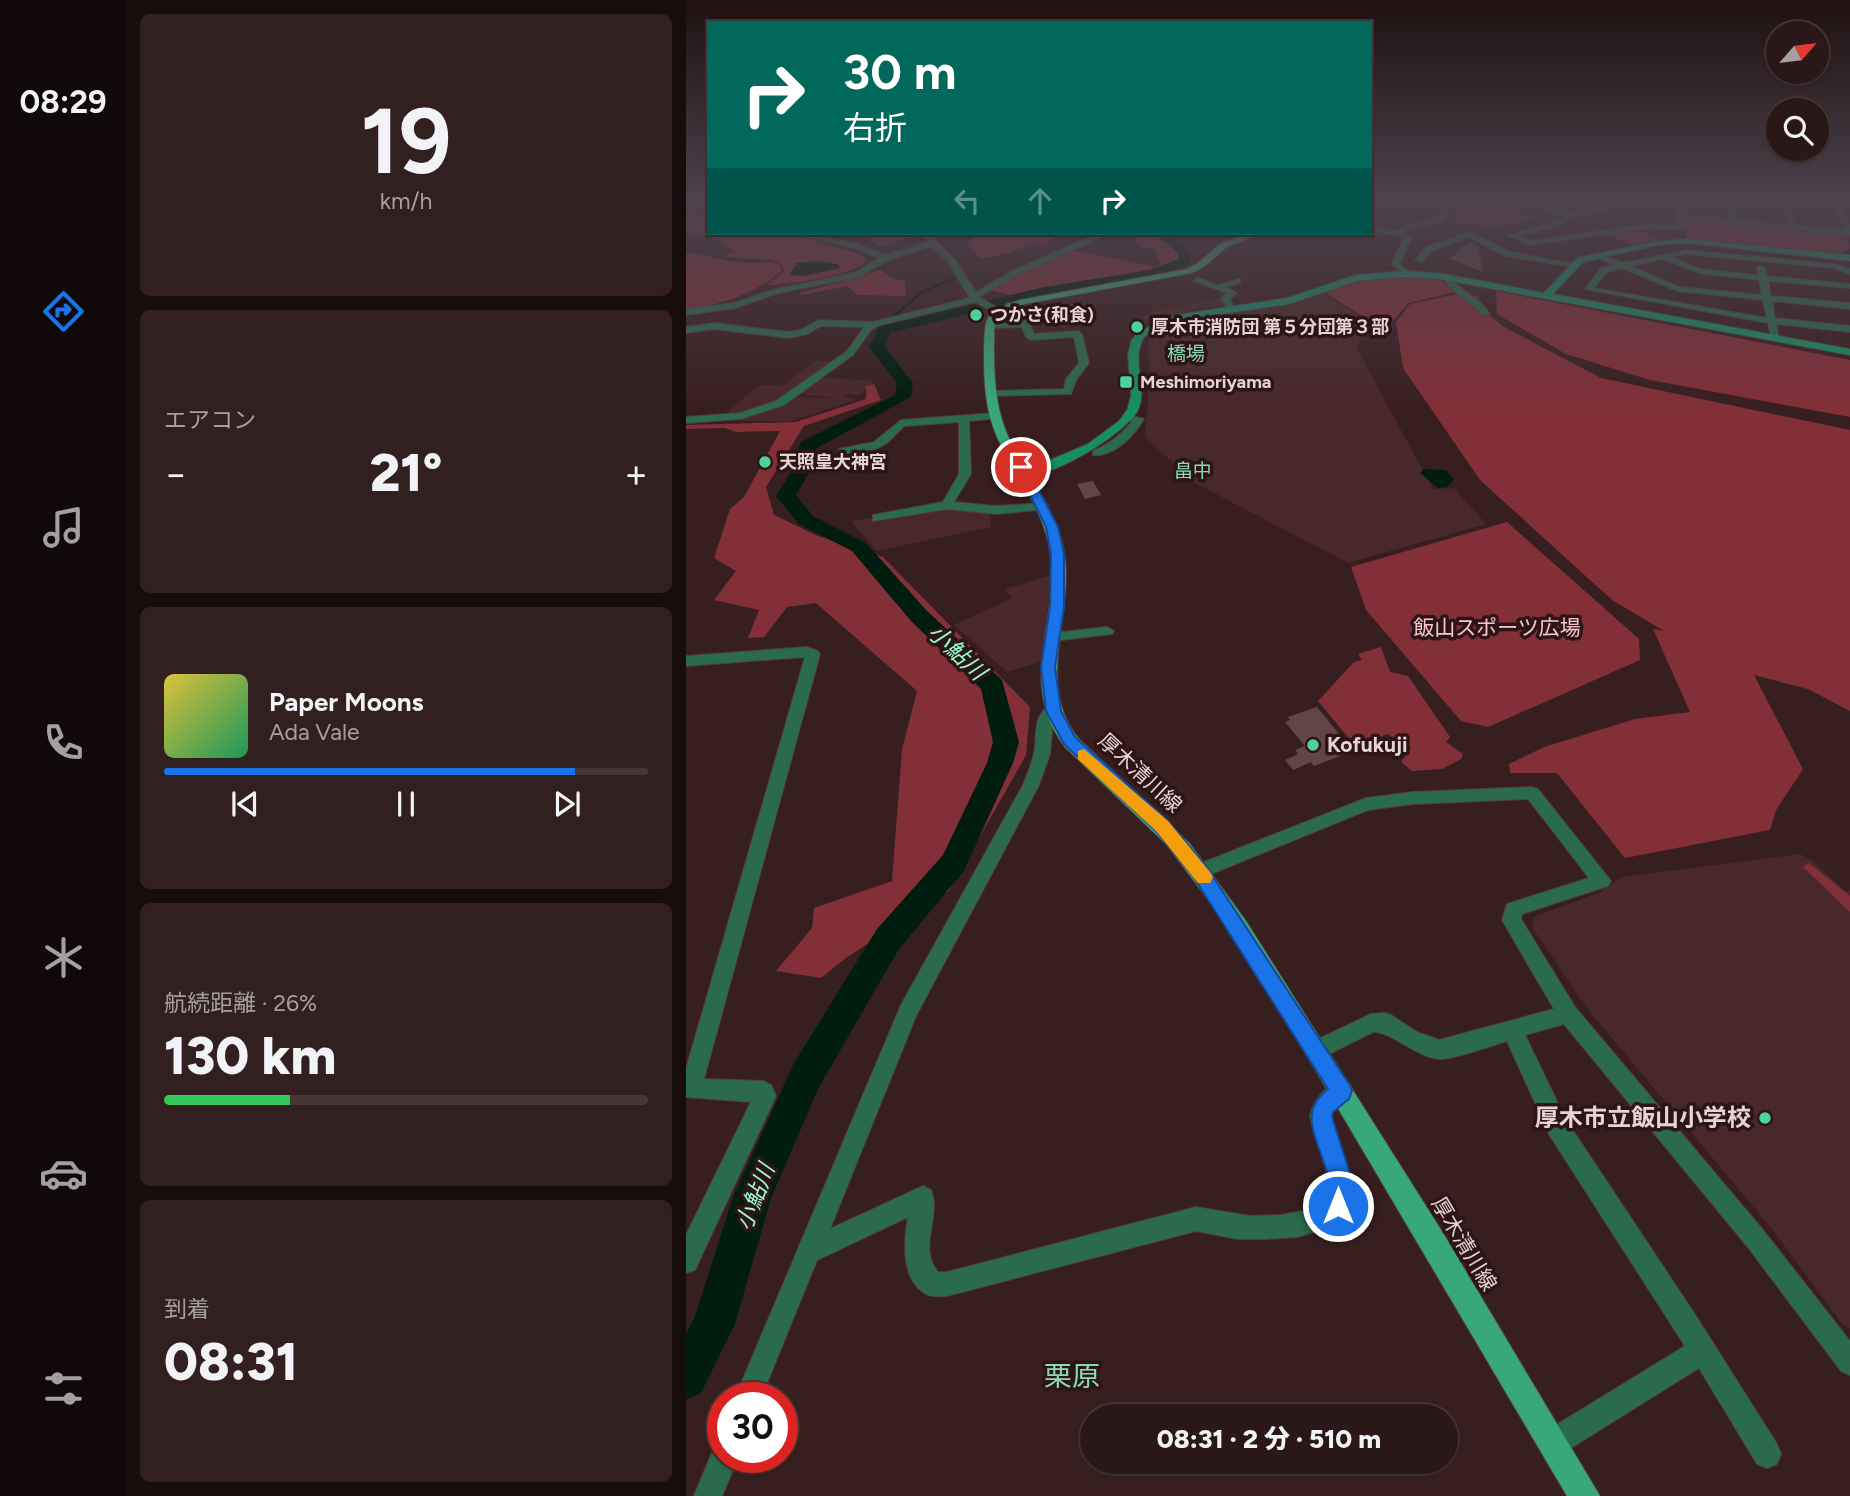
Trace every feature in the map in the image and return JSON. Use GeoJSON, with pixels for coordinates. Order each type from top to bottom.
{"type":"FeatureCollection","features":[{"type":"Feature","properties":{"kind":"main road"},"geometry":{"type":"LineString","coordinates":[[994,309],[1193,269]]}},
{"type":"Feature","properties":{"kind":"main road","name":"厚木清川線"},"geometry":{"type":"LineString","coordinates":[[994,309],[990,325],[991,394],[995,416],[1003,440],[1025,472],[1052,527],[1059,578],[1048,667],[1053,711],[1069,740],[1162,826],[1200,871],[1317,1049],[1450,1266],[1584,1496]]}},
{"type":"Feature","properties":{"kind":"street"},"geometry":{"type":"LineString","coordinates":[[686,312],[734,305],[776,291],[856,275],[867,269]]}},
{"type":"Feature","properties":{"kind":"street"},"geometry":{"type":"LineString","coordinates":[[956,269],[976,299],[994,309]]}},
{"type":"Feature","properties":{"kind":"street"},"geometry":{"type":"LineString","coordinates":[[686,330],[714,326],[789,335],[804,332],[819,323],[873,325],[976,299],[1024,269]]}},
{"type":"Feature","properties":{"kind":"street"},"geometry":{"type":"LineString","coordinates":[[1401,269],[1407,274]]}},
{"type":"Feature","properties":{"kind":"street"},"geometry":{"type":"LineString","coordinates":[[1546,296],[1570,269]]}},
{"type":"Feature","properties":{"kind":"street"},"geometry":{"type":"LineString","coordinates":[[1612,269],[1604,271],[1589,289],[1772,320],[1850,329]]}},
{"type":"Feature","properties":{"kind":"street"},"geometry":{"type":"LineString","coordinates":[[1630,269],[1678,289],[1850,306]]}},
{"type":"Feature","properties":{"kind":"street"},"geometry":{"type":"LineString","coordinates":[[1694,269],[1850,286]]}},
{"type":"Feature","properties":{"kind":"street"},"geometry":{"type":"LineString","coordinates":[[1761,269],[1775,338]]}},
{"type":"Feature","properties":{"kind":"street"},"geometry":{"type":"LineString","coordinates":[[1025,472],[1089,447],[1128,418],[1136,397],[1132,353],[1141,334],[1179,317],[1289,301],[1356,278],[1407,274],[1447,278],[1850,352]]}},
{"type":"Feature","properties":{"kind":"street"},"geometry":{"type":"LineString","coordinates":[[1447,278],[1452,287],[1480,303],[1485,313]]}},
{"type":"Feature","properties":{"kind":"street"},"geometry":{"type":"LineString","coordinates":[[1197,279],[1233,293],[1224,298],[1232,309]]}},
{"type":"Feature","properties":{"kind":"street"},"geometry":{"type":"LineString","coordinates":[[1219,287],[1237,281]]}},
{"type":"Feature","properties":{"kind":"street"},"geometry":{"type":"LineString","coordinates":[[1009,306],[1026,310]]}},
{"type":"Feature","properties":{"kind":"street"},"geometry":{"type":"LineString","coordinates":[[990,325],[1026,324],[1037,311],[1056,307],[1087,309]]}},
{"type":"Feature","properties":{"kind":"street"},"geometry":{"type":"LineString","coordinates":[[991,394],[1068,392],[1071,379],[1082,371],[1085,363],[1078,334],[1030,337],[1026,324]]}},
{"type":"Feature","properties":{"kind":"street"},"geometry":{"type":"LineString","coordinates":[[686,420],[741,416],[780,403],[850,353],[873,325]]}},
{"type":"Feature","properties":{"kind":"street"},"geometry":{"type":"LineString","coordinates":[[845,449],[872,449],[891,437],[901,423],[995,416]]}},
{"type":"Feature","properties":{"kind":"street"},"geometry":{"type":"LineString","coordinates":[[947,505],[965,474],[964,418]]}},
{"type":"Feature","properties":{"kind":"street"},"geometry":{"type":"LineString","coordinates":[[1097,453],[1110,449],[1139,419],[1128,418]]}},
{"type":"Feature","properties":{"kind":"street"},"geometry":{"type":"LineString","coordinates":[[877,518],[947,505],[996,510],[1044,507]]}},
{"type":"Feature","properties":{"kind":"street"},"geometry":{"type":"LineString","coordinates":[[1053,637],[1107,631]]}},
{"type":"Feature","properties":{"kind":"street"},"geometry":{"type":"LineString","coordinates":[[686,661],[807,652],[813,654],[691,1089],[763,1092],[765,1096],[686,1261]]}},
{"type":"Feature","properties":{"kind":"street"},"geometry":{"type":"LineString","coordinates":[[754,1382],[908,1012],[1031,785],[1042,754],[1045,719],[1053,711]]}},
{"type":"Feature","properties":{"kind":"street"},"geometry":{"type":"LineString","coordinates":[[1200,871],[1366,804],[1413,798],[1532,793],[1602,881],[1514,909],[1511,920],[1568,1014],[1755,1238],[1850,1362]]}},
{"type":"Feature","properties":{"kind":"street"},"geometry":{"type":"LineString","coordinates":[[1317,1049],[1371,1023],[1384,1022],[1410,1039],[1439,1050],[1568,1014]]}},
{"type":"Feature","properties":{"kind":"street"},"geometry":{"type":"LineString","coordinates":[[1512,1030],[1558,1128],[1703,1350],[1767,1454]]}},
{"type":"Feature","properties":{"kind":"street"},"geometry":{"type":"LineString","coordinates":[[807,1252],[923,1198],[916,1254],[920,1273],[932,1284],[947,1284],[1196,1219],[1219,1219],[1227,1225],[1253,1228],[1314,1222],[1331,1215],[1338,1206],[1341,1183],[1321,1117],[1323,1106],[1342,1091]]}},
{"type":"Feature","properties":{"kind":"street"},"geometry":{"type":"LineString","coordinates":[[1553,1443],[1703,1350]]}},
{"type":"Feature","properties":{"kind":"street"},"geometry":{"type":"LineString","coordinates":[[708,1496],[717,1473]]}},
{"type":"Feature","properties":{"kind":"shaded area"},"geometry":{"type":"Polygon","coordinates":[[[793,269],[836,269],[804,276],[789,275],[793,269]]]}},
{"type":"Feature","properties":{"kind":"shaded area"},"geometry":{"type":"Polygon","coordinates":[[[1323,293],[1369,324],[1356,347],[1433,489],[1454,488],[1486,524],[1348,563],[1195,483],[1145,437],[1149,387],[1148,340],[1162,329],[1187,320],[1301,301],[1323,293]]]}},
{"type":"Feature","properties":{"kind":"shaded area"},"geometry":{"type":"Polygon","coordinates":[[[1222,298],[1228,305],[1199,308],[1152,323],[1141,321],[1144,318],[1141,317],[1161,309],[1222,298]]]}},
{"type":"Feature","properties":{"kind":"shaded area"},"geometry":{"type":"Polygon","coordinates":[[[815,361],[835,362],[772,405],[726,416],[731,408],[760,385],[782,386],[815,361]]]}},
{"type":"Feature","properties":{"kind":"shaded area"},"geometry":{"type":"Polygon","coordinates":[[[822,377],[875,381],[860,395],[848,394],[844,397],[855,399],[853,401],[792,421],[739,421],[775,408],[794,397],[838,398],[798,394],[822,377]]]}},
{"type":"Feature","properties":{"kind":"shaded area"},"geometry":{"type":"Polygon","coordinates":[[[1424,469],[1446,470],[1454,480],[1447,487],[1438,488],[1420,473],[1424,469]]]}},
{"type":"Feature","properties":{"kind":"shaded area"},"geometry":{"type":"Polygon","coordinates":[[[952,506],[989,511],[991,527],[877,551],[851,521],[952,506]]]}},
{"type":"Feature","properties":{"kind":"shaded area"},"geometry":{"type":"Polygon","coordinates":[[[1051,575],[1041,662],[1007,672],[954,625],[1012,598],[1005,589],[1051,575]]]}},
{"type":"Feature","properties":{"kind":"shaded area","name":"厚木市立飯山小学校"},"geometry":{"type":"Polygon","coordinates":[[[1800,854],[1813,861],[1846,892],[1850,890],[1850,1328],[1843,1325],[1772,1229],[1586,1007],[1532,927],[1534,917],[1600,892],[1622,877],[1800,854]]]}},
{"type":"Feature","properties":{"kind":"green space"},"geometry":{"type":"Polygon","coordinates":[[[686,269],[781,269],[781,272],[759,286],[736,297],[713,305],[686,309],[686,269]]]}},
{"type":"Feature","properties":{"kind":"green space"},"geometry":{"type":"Polygon","coordinates":[[[784,269],[854,269],[804,281],[767,285],[784,272],[784,269]]]}},
{"type":"Feature","properties":{"kind":"green space"},"geometry":{"type":"Polygon","coordinates":[[[1033,269],[1174,269],[1146,277],[1106,279],[1015,296],[990,290],[1033,269]]]}},
{"type":"Feature","properties":{"kind":"green space"},"geometry":{"type":"Polygon","coordinates":[[[881,270],[893,279],[905,281],[906,296],[857,295],[848,286],[802,295],[800,293],[881,270]]]}},
{"type":"Feature","properties":{"kind":"green space"},"geometry":{"type":"Polygon","coordinates":[[[1392,277],[1440,280],[1456,292],[1408,303],[1393,321],[1384,319],[1374,324],[1325,292],[1348,284],[1392,277]]]}},
{"type":"Feature","properties":{"kind":"green space"},"geometry":{"type":"Polygon","coordinates":[[[1496,291],[1850,360],[1850,417],[1650,380],[1566,354],[1497,314],[1496,291]]]}},
{"type":"Feature","properties":{"kind":"green space"},"geometry":{"type":"Polygon","coordinates":[[[1463,293],[1477,296],[1481,308],[1504,327],[1601,378],[1850,430],[1850,711],[1808,689],[1754,675],[1803,769],[1776,810],[1770,830],[1625,858],[1557,773],[1510,773],[1509,764],[1544,747],[1635,719],[1690,712],[1653,629],[1664,631],[1612,600],[1480,480],[1403,368],[1396,322],[1410,304],[1463,293]]]}},
{"type":"Feature","properties":{"kind":"green space"},"geometry":{"type":"Polygon","coordinates":[[[874,384],[881,400],[804,426],[766,487],[774,515],[818,536],[883,557],[1030,707],[1026,755],[949,891],[846,958],[821,978],[776,971],[812,928],[814,908],[892,881],[902,749],[917,691],[816,603],[787,607],[764,637],[748,638],[759,610],[714,600],[736,571],[714,558],[730,509],[744,497],[780,431],[686,429],[686,425],[796,422],[866,399],[866,386],[874,384]]]}},
{"type":"Feature","properties":{"kind":"green space","name":"飯山スポーツ広場"},"geometry":{"type":"Polygon","coordinates":[[[1507,522],[1639,639],[1640,660],[1488,727],[1461,721],[1366,610],[1351,567],[1507,522]]]}},
{"type":"Feature","properties":{"kind":"green space"},"geometry":{"type":"Polygon","coordinates":[[[1381,647],[1390,672],[1408,676],[1450,737],[1446,742],[1463,754],[1461,759],[1442,769],[1412,771],[1401,762],[1411,747],[1387,734],[1356,747],[1318,701],[1354,662],[1362,660],[1358,654],[1381,647]]]}},
{"type":"Feature","properties":{"kind":"green space"},"geometry":{"type":"Polygon","coordinates":[[[1809,863],[1850,896],[1850,912],[1803,867],[1809,863]]]}},
{"type":"Feature","properties":{"kind":"building"},"geometry":{"type":"Polygon","coordinates":[[[1093,481],[1101,495],[1085,499],[1077,484],[1093,481]]]}},
{"type":"Feature","properties":{"kind":"building"},"geometry":{"type":"Polygon","coordinates":[[[1317,707],[1353,751],[1314,766],[1311,762],[1293,770],[1285,760],[1298,754],[1295,750],[1305,746],[1285,722],[1290,720],[1288,717],[1317,707]]]}},
{"type":"Feature","properties":{"kind":"waterway","name":"小鮎川"},"geometry":{"type":"LineString","coordinates":[[686,1378],[714,1324],[752,1197],[806,1075],[888,939],[954,863],[1000,763],[1006,742],[993,686],[919,616],[859,547],[806,520],[786,496],[788,489],[800,473],[807,446],[903,397],[905,383],[877,347],[884,330],[1044,291],[1164,269]]}},
{"type":"Feature","properties":{"kind":"waterway"},"geometry":{"type":"LineString","coordinates":[[903,308],[922,292],[958,277]]}},
{"type":"Feature","properties":{"kind":"waterway"},"geometry":{"type":"LineString","coordinates":[[884,330],[884,324],[905,307]]}},
{"type":"Feature","properties":{"kind":"slow traffic"},"geometry":{"type":"LineString","coordinates":[[1084,755],[1162,826],[1204,877]]}},
{"type":"Feature","properties":{"kind":"place","name":"つかさ(和食)"},"geometry":{"type":"Point","coordinates":[976,315]}},
{"type":"Feature","properties":{"kind":"place","name":"厚木市消防団 第５分団第３部"},"geometry":{"type":"Point","coordinates":[1137,327]}},
{"type":"Feature","properties":{"kind":"place","name":"Meshimoriyama"},"geometry":{"type":"Point","coordinates":[1126,382]}},
{"type":"Feature","properties":{"kind":"place","name":"天照皇大神宮"},"geometry":{"type":"Point","coordinates":[765,462]}},
{"type":"Feature","properties":{"kind":"place","name":"Kofukuji"},"geometry":{"type":"Point","coordinates":[1313,745]}},
{"type":"Feature","properties":{"kind":"place","name":"厚木市立飯山小学校"},"geometry":{"type":"Point","coordinates":[1765,1118]}},
{"type":"Feature","properties":{"kind":"district","name":"橋場"},"geometry":{"type":"Point","coordinates":[1186,353]}},
{"type":"Feature","properties":{"kind":"district","name":"畠中"},"geometry":{"type":"Point","coordinates":[1193,470]}},
{"type":"Feature","properties":{"kind":"district","name":"栗原"},"geometry":{"type":"Point","coordinates":[1072,1376]}},
{"type":"Feature","properties":{"kind":"route"},"geometry":{"type":"LineString","coordinates":[[1021,467],[1044,507],[1058,554],[1057,607],[1048,667],[1053,711],[1069,740],[1162,826],[1200,871],[1342,1091],[1323,1106],[1321,1117],[1341,1183],[1338,1206]]}}]}
